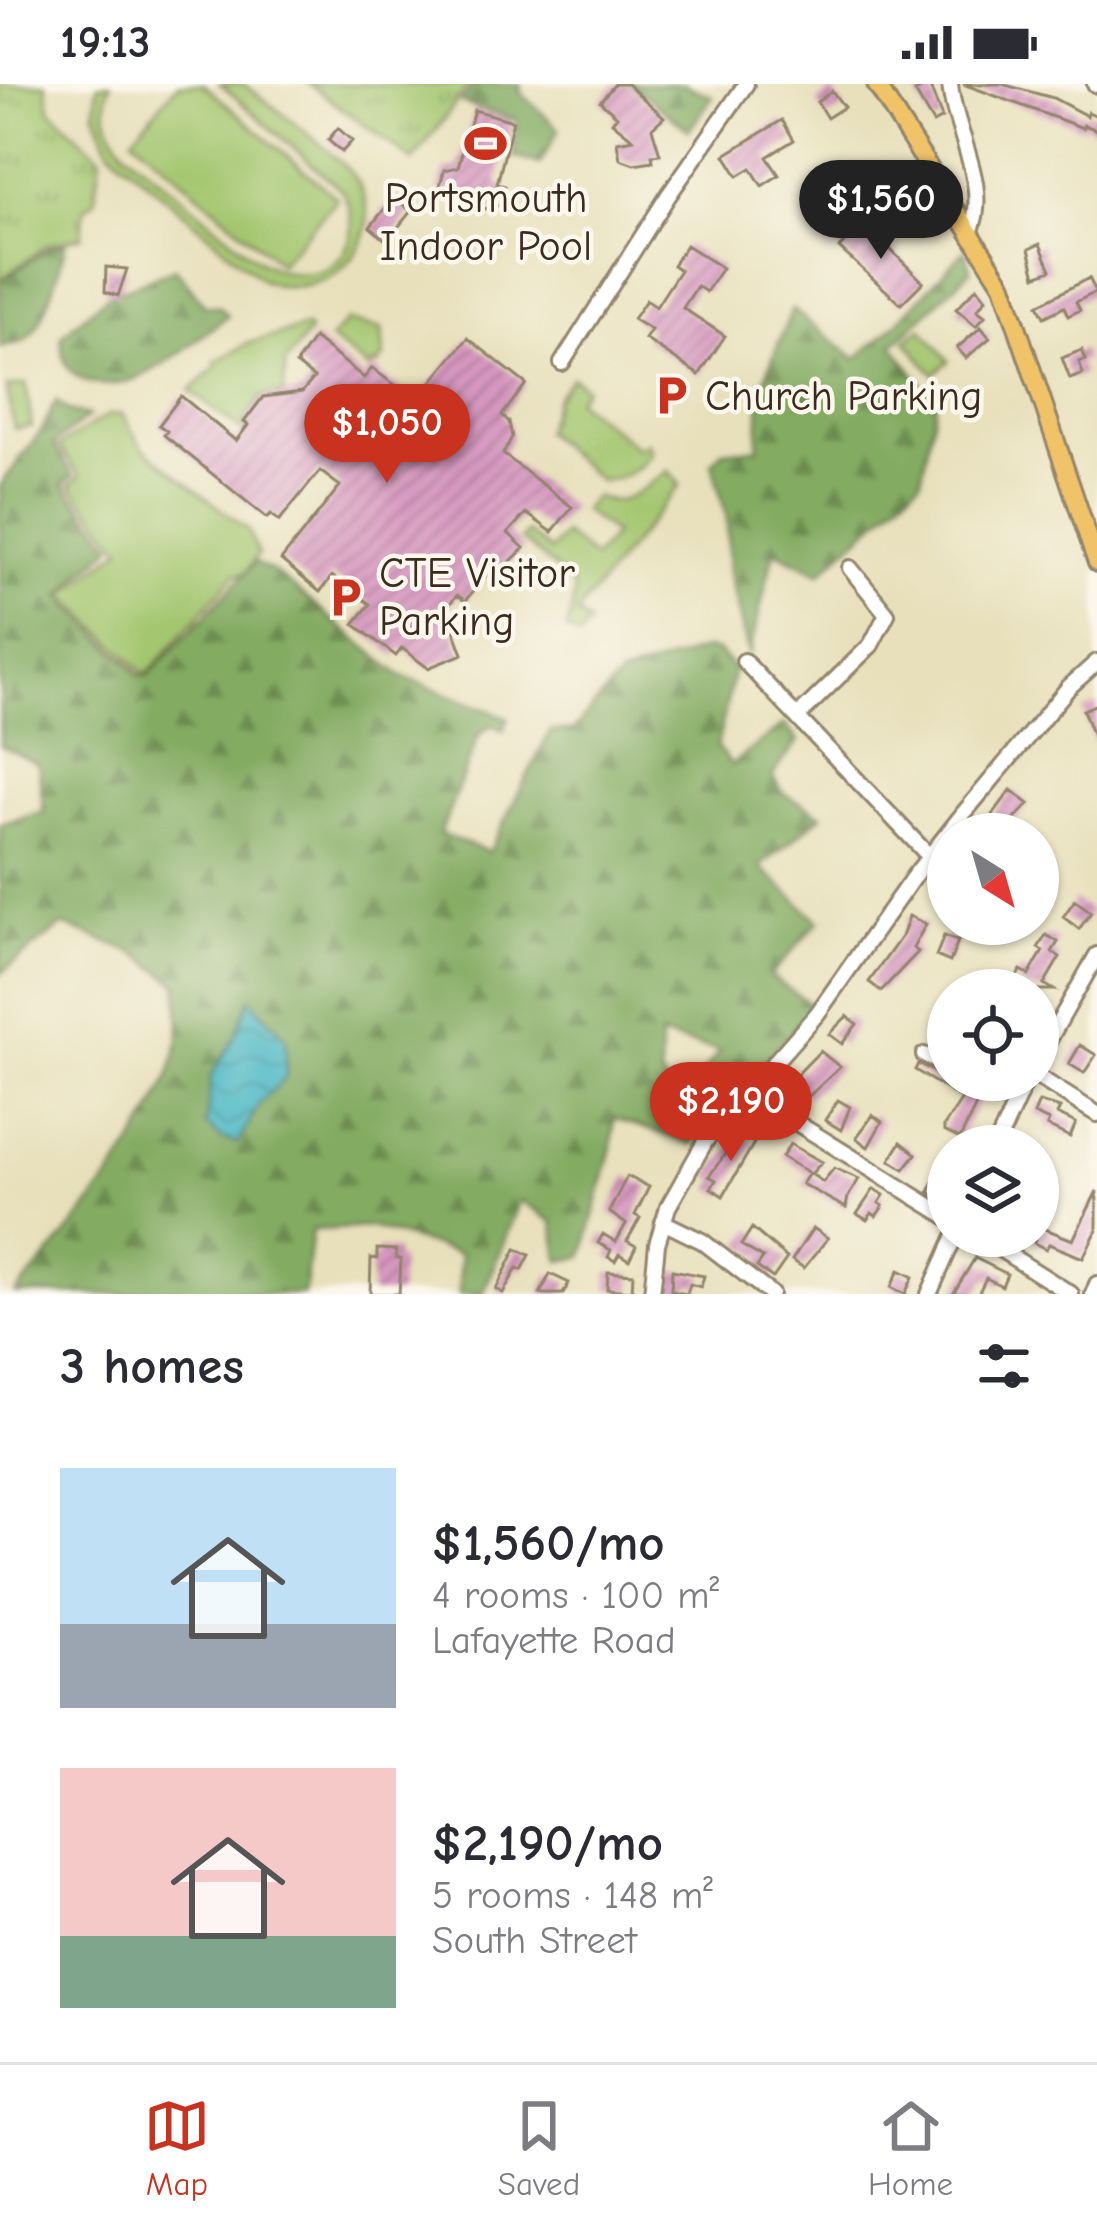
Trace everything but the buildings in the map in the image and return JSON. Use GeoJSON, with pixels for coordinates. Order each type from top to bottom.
{"type":"FeatureCollection","features":[{"type":"Feature","properties":{"kind":"main road"},"geometry":{"type":"LineString","coordinates":[[876,84],[971,230],[1012,304],[1097,562]]}},
{"type":"Feature","properties":{"kind":"street"},"geometry":{"type":"LineString","coordinates":[[562,363],[746,84]]}},
{"type":"Feature","properties":{"kind":"street"},"geometry":{"type":"LineString","coordinates":[[950,84],[956,124],[979,202],[971,230]]}},
{"type":"Feature","properties":{"kind":"street"},"geometry":{"type":"LineString","coordinates":[[798,716],[871,645],[886,614],[850,568]]}},
{"type":"Feature","properties":{"kind":"street"},"geometry":{"type":"LineString","coordinates":[[743,661],[927,854]]}},
{"type":"Feature","properties":{"kind":"street"},"geometry":{"type":"LineString","coordinates":[[965,813],[1078,676],[1097,662]]}},
{"type":"Feature","properties":{"kind":"street"},"geometry":{"type":"LineString","coordinates":[[652,1294],[663,1222],[706,1140],[817,1015],[927,859]]}},
{"type":"Feature","properties":{"kind":"street"},"geometry":{"type":"LineString","coordinates":[[1059,1022],[1097,955]]}},
{"type":"Feature","properties":{"kind":"street"},"geometry":{"type":"LineString","coordinates":[[1059,1090],[1097,1114]]}},
{"type":"Feature","properties":{"kind":"street"},"geometry":{"type":"LineString","coordinates":[[1005,1125],[1016,1101]]}},
{"type":"Feature","properties":{"kind":"street"},"geometry":{"type":"LineString","coordinates":[[800,1125],[927,1204]]}},
{"type":"Feature","properties":{"kind":"street"},"geometry":{"type":"LineString","coordinates":[[663,1222],[702,1240],[771,1294]]}},
{"type":"Feature","properties":{"kind":"street"},"geometry":{"type":"LineString","coordinates":[[929,1294],[946,1257]]}},
{"type":"Feature","properties":{"kind":"street"},"geometry":{"type":"LineString","coordinates":[[1013,1257],[1072,1294]]}},
{"type":"Feature","properties":{"kind":"street"},"geometry":{"type":"LineString","coordinates":[[1093,1294],[1097,1284]]}},
{"type":"Feature","properties":{"kind":"green space"},"geometry":{"type":"Polygon","coordinates":[[[0,84],[46,84],[50,109],[101,157],[95,200],[84,209],[82,236],[47,245],[0,280],[0,84]]]}},
{"type":"Feature","properties":{"kind":"green space"},"geometry":{"type":"Polygon","coordinates":[[[98,84],[111,84],[108,119],[125,150],[250,254],[273,268],[295,273],[332,265],[344,253],[351,235],[342,190],[220,84],[244,84],[322,145],[358,183],[366,206],[366,228],[359,248],[346,265],[308,285],[262,280],[109,149],[95,112],[98,84]]]}},
{"type":"Feature","properties":{"kind":"green space"},"geometry":{"type":"Polygon","coordinates":[[[178,84],[203,84],[337,198],[280,264],[133,137],[178,84]]]}},
{"type":"Feature","properties":{"kind":"green space"},"geometry":{"type":"Polygon","coordinates":[[[309,84],[470,84],[413,161],[309,84]]]}},
{"type":"Feature","properties":{"kind":"green space"},"geometry":{"type":"Polygon","coordinates":[[[475,84],[521,84],[520,92],[559,129],[540,164],[514,157],[517,120],[461,103],[475,84]]]}},
{"type":"Feature","properties":{"kind":"green space"},"geometry":{"type":"Polygon","coordinates":[[[631,84],[683,84],[713,97],[689,130],[631,84]]]}},
{"type":"Feature","properties":{"kind":"green space"},"geometry":{"type":"Polygon","coordinates":[[[65,244],[51,294],[34,330],[22,342],[0,348],[0,282],[49,248],[65,244]]]}},
{"type":"Feature","properties":{"kind":"green space"},"geometry":{"type":"Polygon","coordinates":[[[965,250],[971,270],[893,345],[936,403],[921,480],[820,573],[774,551],[749,656],[729,573],[727,519],[712,463],[723,451],[758,448],[760,391],[792,309],[856,359],[965,250]]]}},
{"type":"Feature","properties":{"kind":"green space"},"geometry":{"type":"Polygon","coordinates":[[[175,268],[205,306],[219,306],[228,316],[161,365],[123,383],[86,381],[69,369],[62,335],[106,297],[175,268]]]}},
{"type":"Feature","properties":{"kind":"green space"},"geometry":{"type":"Polygon","coordinates":[[[347,321],[382,329],[384,357],[377,366],[369,369],[330,339],[347,321]]]}},
{"type":"Feature","properties":{"kind":"green space"},"geometry":{"type":"Polygon","coordinates":[[[306,327],[309,332],[285,364],[284,393],[262,396],[242,422],[246,426],[242,431],[190,391],[217,366],[215,362],[250,343],[306,327]]]}},
{"type":"Feature","properties":{"kind":"green space"},"geometry":{"type":"Polygon","coordinates":[[[921,328],[949,361],[934,374],[906,341],[921,328]]]}},
{"type":"Feature","properties":{"kind":"green space"},"geometry":{"type":"Polygon","coordinates":[[[572,377],[585,387],[576,400],[639,449],[647,442],[651,451],[636,469],[600,481],[544,432],[556,398],[572,377]]]}},
{"type":"Feature","properties":{"kind":"green space"},"geometry":{"type":"Polygon","coordinates":[[[26,384],[32,426],[14,429],[7,387],[26,384]]]}},
{"type":"Feature","properties":{"kind":"green space"},"geometry":{"type":"Polygon","coordinates":[[[56,401],[68,411],[89,416],[53,444],[73,476],[63,484],[113,545],[60,596],[140,675],[148,676],[255,563],[274,572],[401,676],[508,718],[504,731],[491,725],[479,735],[440,834],[489,852],[550,731],[573,731],[620,676],[706,649],[717,651],[734,669],[717,747],[731,765],[784,724],[798,741],[772,776],[783,793],[822,815],[760,867],[819,921],[770,976],[814,1007],[727,1101],[692,1093],[694,1082],[720,1051],[661,1036],[660,1075],[704,1128],[692,1144],[614,1118],[612,1147],[583,1257],[560,1261],[553,1222],[520,1200],[483,1294],[459,1294],[460,1254],[372,1227],[312,1230],[304,1294],[15,1294],[87,1209],[136,1138],[171,1070],[180,1032],[178,984],[137,954],[63,925],[0,974],[0,824],[44,812],[38,764],[0,745],[0,486],[42,430],[56,401]]]}},
{"type":"Feature","properties":{"kind":"green space"},"geometry":{"type":"Polygon","coordinates":[[[122,414],[142,447],[248,530],[258,554],[246,573],[235,575],[144,673],[64,595],[122,548],[70,485],[80,477],[59,446],[108,415],[122,414]]]}},
{"type":"Feature","properties":{"kind":"green space"},"geometry":{"type":"Polygon","coordinates":[[[669,471],[680,485],[577,613],[589,624],[580,637],[567,630],[575,593],[571,582],[521,539],[527,532],[550,551],[564,534],[594,558],[614,534],[583,510],[595,496],[626,499],[669,471]]]}},
{"type":"Feature","properties":{"kind":"water"},"geometry":{"type":"Polygon","coordinates":[[[250,999],[286,1038],[286,1077],[260,1103],[238,1143],[221,1138],[206,1125],[211,1076],[235,1037],[250,999]]]}},
{"type":"Feature","properties":{"kind":"place","name":"Portsmouth Indoor Pool"},"geometry":{"type":"Point","coordinates":[486,144]}},
{"type":"Feature","properties":{"kind":"place","name":"Church Parking"},"geometry":{"type":"Point","coordinates":[671,396]}},
{"type":"Feature","properties":{"kind":"place","name":"CTE Visitor Parking"},"geometry":{"type":"Point","coordinates":[345,597]}}]}
